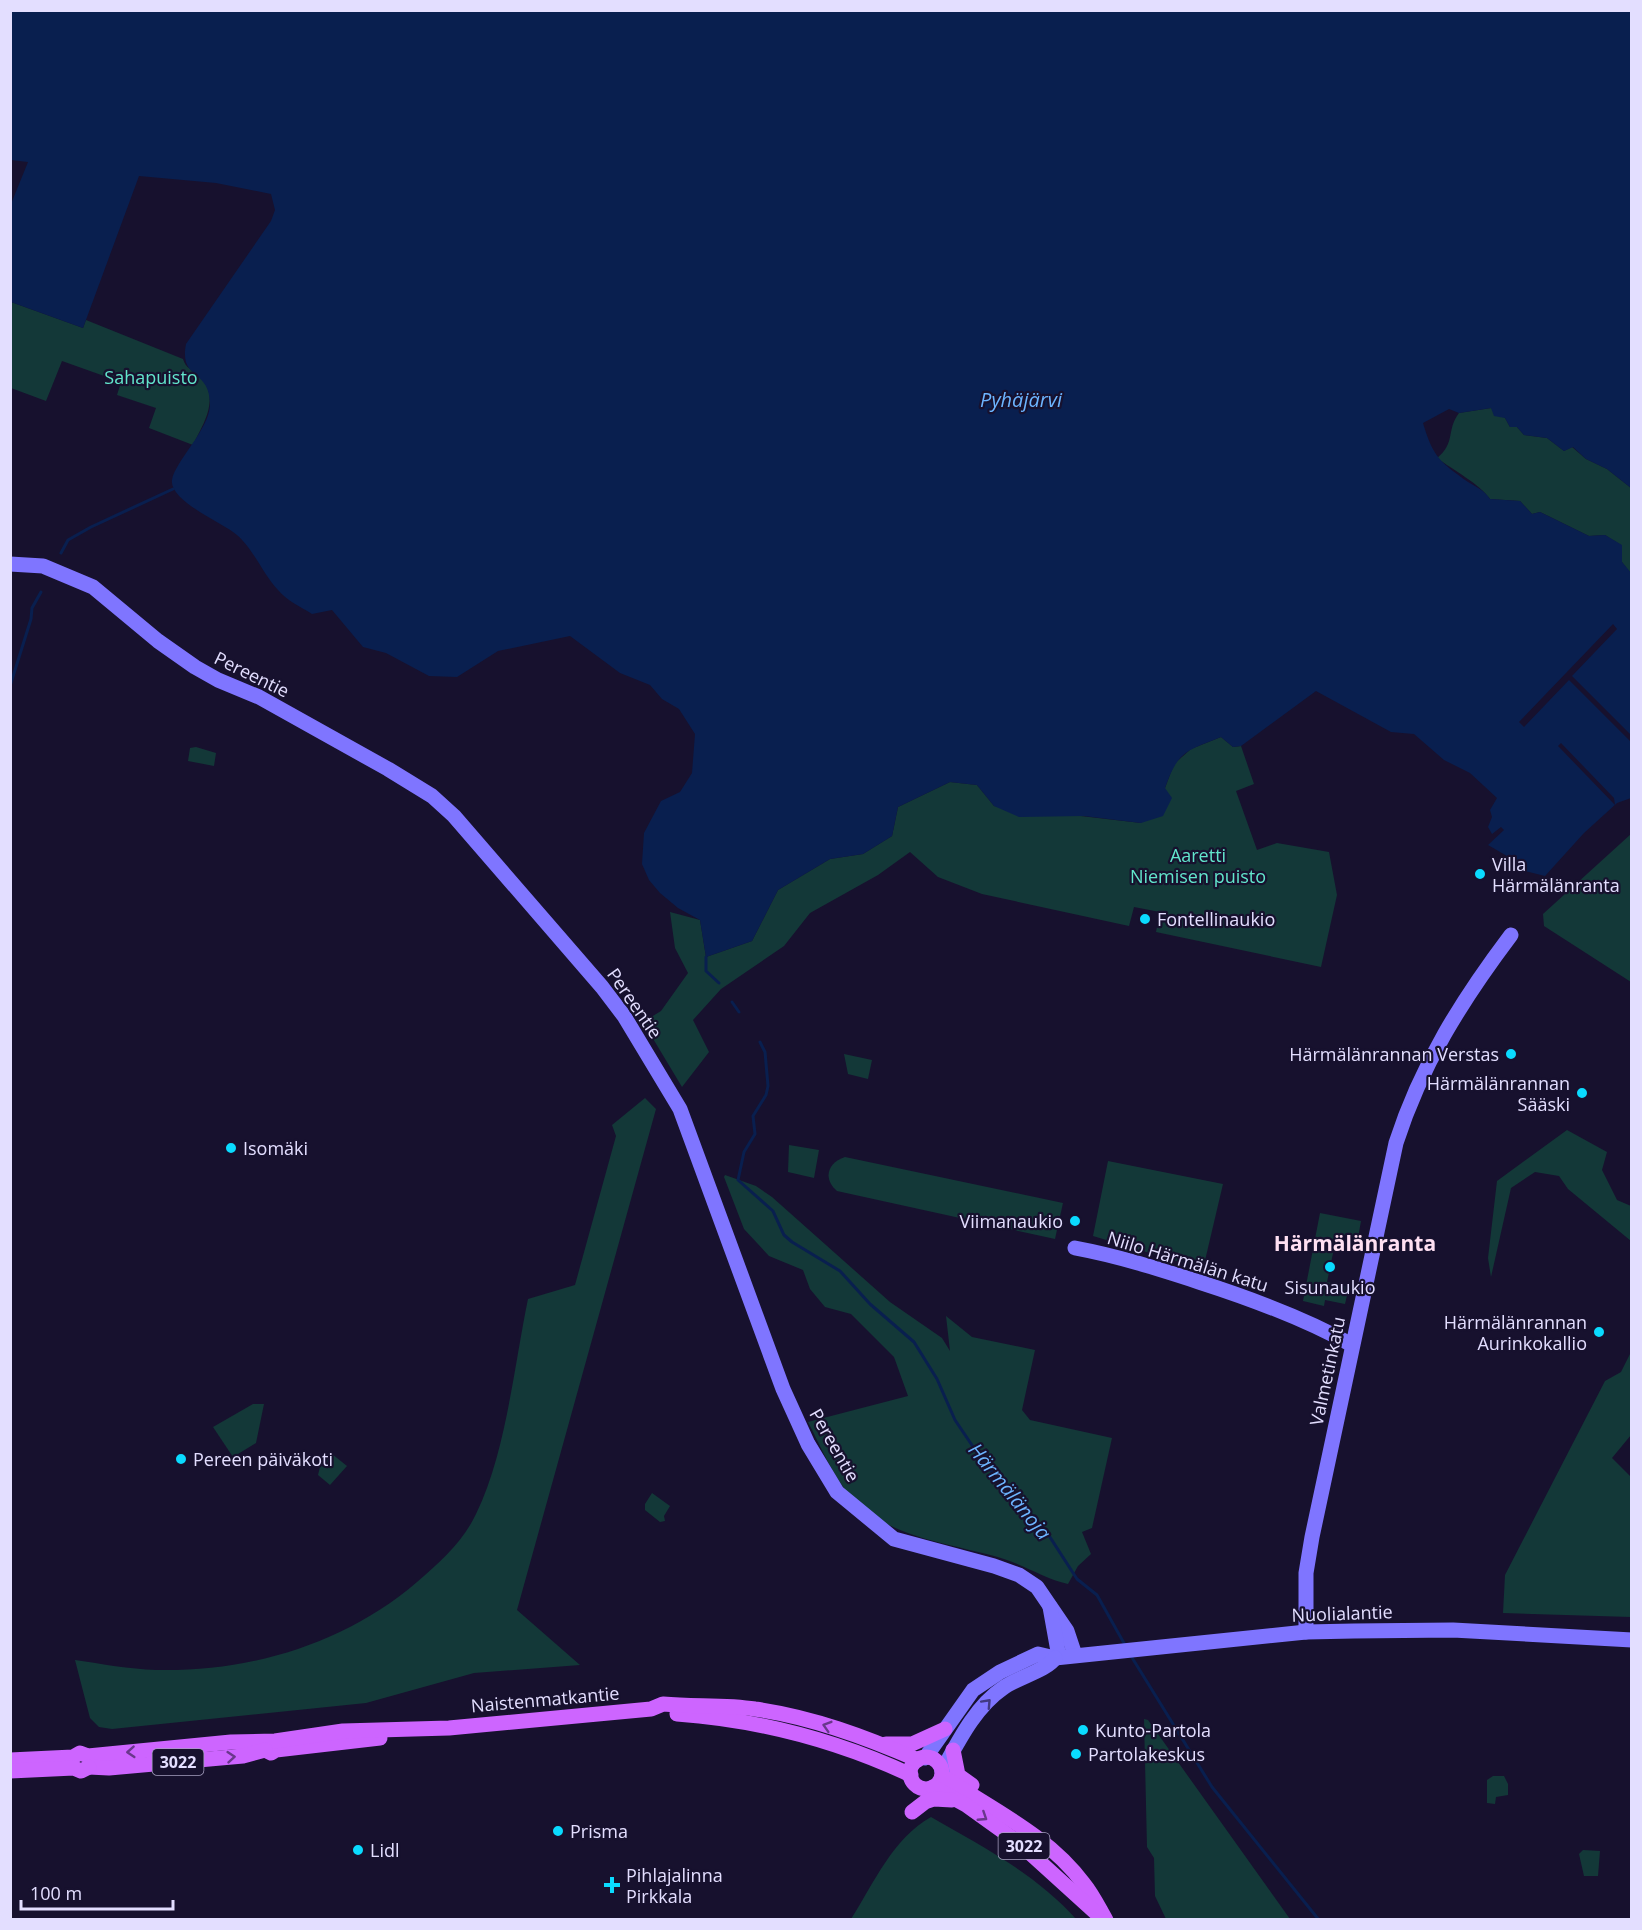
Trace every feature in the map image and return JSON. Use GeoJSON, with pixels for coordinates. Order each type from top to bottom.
{"type":"FeatureCollection","features":[{"type":"Feature","properties":{"kind":"main road","name":"Naistenmatkantie"},"geometry":{"type":"LineString","coordinates":[[10,1760],[81,1762],[109,1768],[243,1756],[271,1746],[343,1731],[445,1728],[651,1709],[663,1704],[756,1709],[827,1725],[921,1759]]}},
{"type":"Feature","properties":{"kind":"main road","name":"Naistenmatkantie"},"geometry":{"type":"LineString","coordinates":[[651,1709],[665,1714],[747,1721],[795,1731],[847,1747],[911,1775]]}},
{"type":"Feature","properties":{"kind":"main road"},"geometry":{"type":"LineString","coordinates":[[883,1745],[912,1744],[945,1730]]}},
{"type":"Feature","properties":{"kind":"main road"},"geometry":{"type":"LineString","coordinates":[[847,1747],[850,1755],[898,1777],[906,1791]]}},
{"type":"Feature","properties":{"kind":"main road"},"geometry":{"type":"LineString","coordinates":[[953,1750],[958,1775],[987,1795],[992,1807]]}},
{"type":"Feature","properties":{"kind":"main road"},"geometry":{"type":"LineString","coordinates":[[921,1759],[938,1763],[939,1778],[919,1787],[911,1775],[913,1766],[921,1759]]}},
{"type":"Feature","properties":{"kind":"main road","name":"Naistenmatkantie"},"geometry":{"type":"LineString","coordinates":[[10,1772],[81,1762]]}},
{"type":"Feature","properties":{"kind":"main road","name":"3022"},"geometry":{"type":"LineString","coordinates":[[939,1778],[954,1800],[966,1805],[1019,1843],[1105,1920]]}},
{"type":"Feature","properties":{"kind":"main road","name":"3022"},"geometry":{"type":"LineString","coordinates":[[939,1778],[992,1807],[1040,1840],[1084,1884],[1105,1920]]}},
{"type":"Feature","properties":{"kind":"main road"},"geometry":{"type":"LineString","coordinates":[[912,1812],[925,1802],[934,1799],[954,1800]]}},
{"type":"Feature","properties":{"kind":"street","name":"Pereentie"},"geometry":{"type":"LineString","coordinates":[[10,564],[43,566],[93,587],[158,641],[195,667],[218,681],[259,697],[330,736],[410,782],[447,809],[487,852],[602,987],[624,1016],[675,1098],[717,1205],[783,1389],[808,1444],[837,1492],[894,1539],[1019,1575],[1037,1587],[1067,1631],[1075,1655]]}},
{"type":"Feature","properties":{"kind":"street","name":"Valmetinkatu"},"geometry":{"type":"LineString","coordinates":[[1306,1632],[1306,1574],[1309,1556],[1391,1162],[1408,1106],[1440,1039],[1467,996],[1511,935]]}},
{"type":"Feature","properties":{"kind":"street","name":"Niilo Härmälän katu"},"geometry":{"type":"LineString","coordinates":[[1076,1248],[1143,1264],[1244,1297],[1301,1319],[1352,1345]]}},
{"type":"Feature","properties":{"kind":"street"},"geometry":{"type":"LineString","coordinates":[[1050,1605],[1057,1658]]}},
{"type":"Feature","properties":{"kind":"street","name":"Nuolialantie"},"geometry":{"type":"LineString","coordinates":[[921,1759],[945,1730],[964,1699],[981,1684],[1038,1654],[1057,1658],[1306,1632],[1453,1630],[1632,1640]]}},
{"type":"Feature","properties":{"kind":"street","name":"Nuolialantie"},"geometry":{"type":"LineString","coordinates":[[939,1778],[953,1750],[994,1694],[1017,1678],[1051,1664],[1057,1658]]}},
{"type":"Feature","properties":{"kind":"green space","name":"Sahapuisto"},"geometry":{"type":"Polygon","coordinates":[[[11,302],[83,328],[86,320],[183,359],[188,367],[199,375],[209,392],[210,401],[206,419],[193,445],[149,428],[156,408],[117,395],[121,382],[62,361],[46,401],[11,388],[11,302]]]}},
{"type":"Feature","properties":{"kind":"green space"},"geometry":{"type":"Polygon","coordinates":[[[1491,408],[1505,418],[1510,427],[1517,427],[1524,435],[1547,438],[1564,451],[1572,447],[1586,459],[1607,469],[1631,488],[1631,574],[1622,562],[1621,545],[1605,535],[1589,536],[1540,512],[1532,514],[1520,501],[1490,499],[1486,493],[1437,458],[1447,447],[1459,413],[1491,408]]]}},
{"type":"Feature","properties":{"kind":"green space","name":"Aaretti Niemisen puisto"},"geometry":{"type":"Polygon","coordinates":[[[1221,737],[1233,747],[1241,746],[1254,784],[1236,791],[1257,850],[1277,843],[1329,852],[1337,895],[1321,967],[1156,932],[1160,912],[1134,907],[1129,926],[982,894],[938,877],[910,852],[878,875],[810,913],[784,946],[721,989],[693,1020],[709,1052],[682,1087],[643,1022],[661,1011],[688,973],[675,948],[670,912],[700,920],[706,957],[752,941],[778,890],[830,859],[863,854],[892,836],[898,807],[950,782],[977,785],[994,806],[1141,823],[1165,788],[1174,764],[1191,749],[1221,737]]]}},
{"type":"Feature","properties":{"kind":"green space"},"geometry":{"type":"Polygon","coordinates":[[[196,747],[216,753],[214,766],[188,761],[190,748],[196,747]]]}},
{"type":"Feature","properties":{"kind":"green space"},"geometry":{"type":"Polygon","coordinates":[[[1631,834],[1631,982],[1544,926],[1543,914],[1631,834]]]}},
{"type":"Feature","properties":{"kind":"green space"},"geometry":{"type":"Polygon","coordinates":[[[844,1054],[872,1060],[868,1079],[848,1074],[844,1054]]]}},
{"type":"Feature","properties":{"kind":"green space"},"geometry":{"type":"Polygon","coordinates":[[[645,1098],[656,1109],[517,1610],[580,1665],[474,1673],[366,1703],[112,1729],[99,1727],[90,1718],[75,1660],[156,1670],[191,1669],[226,1666],[295,1650],[328,1638],[389,1604],[417,1582],[458,1543],[476,1514],[495,1464],[508,1409],[528,1299],[575,1285],[616,1136],[612,1125],[645,1098]]]}},
{"type":"Feature","properties":{"kind":"green space"},"geometry":{"type":"Polygon","coordinates":[[[1567,1130],[1607,1152],[1602,1170],[1617,1200],[1631,1206],[1631,1241],[1568,1189],[1559,1176],[1535,1172],[1511,1188],[1491,1277],[1488,1258],[1497,1181],[1567,1130]]]}},
{"type":"Feature","properties":{"kind":"green space"},"geometry":{"type":"Polygon","coordinates":[[[789,1145],[819,1150],[814,1178],[788,1172],[789,1145]]]}},
{"type":"Feature","properties":{"kind":"green space"},"geometry":{"type":"Polygon","coordinates":[[[845,1157],[1063,1203],[1055,1239],[837,1191],[830,1181],[829,1172],[834,1163],[845,1157]]]}},
{"type":"Feature","properties":{"kind":"green space"},"geometry":{"type":"Polygon","coordinates":[[[1108,1161],[1223,1184],[1203,1269],[1093,1236],[1108,1161]]]}},
{"type":"Feature","properties":{"kind":"green space"},"geometry":{"type":"Polygon","coordinates":[[[725,1175],[756,1186],[772,1197],[890,1302],[942,1338],[950,1351],[946,1316],[972,1337],[1035,1350],[1022,1410],[1030,1420],[1112,1438],[1092,1528],[1082,1532],[1091,1554],[1078,1566],[1068,1584],[1004,1559],[904,1532],[868,1512],[845,1490],[808,1422],[908,1396],[894,1357],[851,1314],[825,1307],[810,1289],[803,1270],[769,1256],[744,1229],[725,1175]]]}},
{"type":"Feature","properties":{"kind":"green space"},"geometry":{"type":"Polygon","coordinates":[[[1320,1213],[1361,1221],[1358,1238],[1337,1234],[1327,1282],[1349,1287],[1345,1304],[1325,1300],[1324,1306],[1303,1301],[1320,1213]]]}},
{"type":"Feature","properties":{"kind":"green space"},"geometry":{"type":"Polygon","coordinates":[[[1631,1352],[1631,1435],[1612,1458],[1631,1477],[1631,1617],[1503,1613],[1505,1575],[1605,1381],[1621,1372],[1631,1352]]]}},
{"type":"Feature","properties":{"kind":"green space"},"geometry":{"type":"Polygon","coordinates":[[[253,1404],[264,1404],[256,1443],[233,1457],[213,1427],[253,1404]]]}},
{"type":"Feature","properties":{"kind":"green space"},"geometry":{"type":"Polygon","coordinates":[[[332,1454],[347,1466],[330,1485],[318,1475],[322,1459],[332,1454]]]}},
{"type":"Feature","properties":{"kind":"green space"},"geometry":{"type":"Polygon","coordinates":[[[652,1493],[670,1506],[664,1516],[665,1521],[660,1522],[645,1510],[645,1504],[652,1493]]]}},
{"type":"Feature","properties":{"kind":"green space"},"geometry":{"type":"Polygon","coordinates":[[[1144,1719],[1148,1720],[1290,1919],[1166,1919],[1155,1896],[1154,1858],[1147,1847],[1144,1719]]]}},
{"type":"Feature","properties":{"kind":"green space"},"geometry":{"type":"Polygon","coordinates":[[[1493,1776],[1504,1776],[1508,1784],[1508,1795],[1496,1797],[1495,1804],[1487,1803],[1487,1780],[1493,1776]]]}},
{"type":"Feature","properties":{"kind":"green space"},"geometry":{"type":"Polygon","coordinates":[[[931,1817],[989,1850],[1026,1875],[1061,1903],[1076,1919],[851,1919],[895,1849],[918,1826],[931,1817]]]}},
{"type":"Feature","properties":{"kind":"green space"},"geometry":{"type":"Polygon","coordinates":[[[1583,1850],[1600,1851],[1598,1876],[1584,1876],[1579,1854],[1583,1850]]]}},
{"type":"Feature","properties":{"kind":"water","name":"Pyhäjärvi"},"geometry":{"type":"Polygon","coordinates":[[[11,11],[1631,11],[1631,488],[1607,469],[1586,459],[1573,447],[1564,451],[1547,438],[1524,435],[1517,427],[1510,427],[1505,418],[1494,416],[1491,408],[1459,413],[1449,409],[1423,423],[1430,444],[1444,464],[1483,491],[1490,499],[1520,501],[1532,514],[1540,512],[1589,536],[1605,535],[1622,545],[1622,562],[1632,574],[1631,798],[1617,803],[1584,833],[1545,876],[1521,870],[1507,856],[1488,845],[1504,830],[1501,827],[1492,834],[1488,827],[1492,817],[1490,810],[1497,798],[1470,773],[1444,760],[1414,734],[1391,732],[1316,691],[1241,746],[1233,747],[1221,737],[1185,754],[1174,766],[1165,788],[1172,798],[1163,816],[1141,823],[1084,816],[1019,817],[994,806],[977,785],[950,782],[898,807],[892,836],[863,854],[830,859],[778,890],[752,941],[706,957],[700,920],[678,908],[660,893],[649,880],[642,864],[644,833],[661,801],[680,792],[692,773],[695,734],[679,709],[662,699],[650,685],[620,673],[570,636],[498,651],[457,677],[429,676],[386,653],[363,647],[332,610],[312,614],[289,600],[272,583],[240,538],[196,510],[173,488],[172,480],[175,472],[205,423],[210,403],[205,384],[187,364],[186,344],[271,221],[275,210],[271,194],[216,183],[139,176],[83,328],[11,302],[11,204],[28,162],[11,160],[11,11]]]}},
{"type":"Feature","properties":{"kind":"pier"},"geometry":{"type":"Polygon","coordinates":[[[1613,624],[1617,629],[1572,676],[1631,735],[1631,742],[1569,680],[1524,727],[1519,722],[1613,624]]]}},
{"type":"Feature","properties":{"kind":"pier"},"geometry":{"type":"Polygon","coordinates":[[[1561,743],[1614,798],[1615,805],[1558,746],[1561,743]]]}},
{"type":"Feature","properties":{"kind":"waterway"},"geometry":{"type":"LineString","coordinates":[[61,553],[68,540],[173,489]]}},
{"type":"Feature","properties":{"kind":"waterway"},"geometry":{"type":"LineString","coordinates":[[10,686],[31,619],[32,608],[41,592]]}},
{"type":"Feature","properties":{"kind":"waterway","name":"Härmälänoja"},"geometry":{"type":"LineString","coordinates":[[706,957],[706,971],[719,983]]}},
{"type":"Feature","properties":{"kind":"waterway","name":"Härmälänoja"},"geometry":{"type":"LineString","coordinates":[[732,1002],[739,1012]]}},
{"type":"Feature","properties":{"kind":"waterway","name":"Härmälänoja"},"geometry":{"type":"LineString","coordinates":[[760,1042],[765,1052],[768,1086],[766,1095],[753,1116],[755,1134],[744,1152],[738,1180],[773,1211],[784,1235],[840,1271],[870,1304],[914,1342],[937,1379],[955,1420],[984,1463],[1046,1531],[1077,1579],[1097,1595],[1125,1645]]}},
{"type":"Feature","properties":{"kind":"waterway","name":"Härmälänoja"},"geometry":{"type":"LineString","coordinates":[[1131,1656],[1212,1787],[1319,1920]]}},
{"type":"Feature","properties":{"kind":"place","name":"Villa Härmälänranta"},"geometry":{"type":"Point","coordinates":[1480,874]}},
{"type":"Feature","properties":{"kind":"place","name":"Fontellinaukio"},"geometry":{"type":"Point","coordinates":[1145,919]}},
{"type":"Feature","properties":{"kind":"place","name":"Härmälänrannan Verstas"},"geometry":{"type":"Point","coordinates":[1511,1054]}},
{"type":"Feature","properties":{"kind":"place","name":"Härmälänrannan Sääski"},"geometry":{"type":"Point","coordinates":[1582,1093]}},
{"type":"Feature","properties":{"kind":"place","name":"Isomäki"},"geometry":{"type":"Point","coordinates":[231,1148]}},
{"type":"Feature","properties":{"kind":"place","name":"Viimanaukio"},"geometry":{"type":"Point","coordinates":[1075,1221]}},
{"type":"Feature","properties":{"kind":"place","name":"Sisunaukio"},"geometry":{"type":"Point","coordinates":[1330,1267]}},
{"type":"Feature","properties":{"kind":"place","name":"Härmälänrannan Aurinkokallio"},"geometry":{"type":"Point","coordinates":[1599,1332]}},
{"type":"Feature","properties":{"kind":"place","name":"Pereen päiväkoti"},"geometry":{"type":"Point","coordinates":[181,1459]}},
{"type":"Feature","properties":{"kind":"place","name":"Kunto-Partola"},"geometry":{"type":"Point","coordinates":[1083,1730]}},
{"type":"Feature","properties":{"kind":"place","name":"Partolakeskus"},"geometry":{"type":"Point","coordinates":[1076,1754]}},
{"type":"Feature","properties":{"kind":"place","name":"Prisma"},"geometry":{"type":"Point","coordinates":[558,1831]}},
{"type":"Feature","properties":{"kind":"place","name":"Lidl"},"geometry":{"type":"Point","coordinates":[358,1850]}},
{"type":"Feature","properties":{"kind":"place","name":"Pihlajalinna Pirkkala"},"geometry":{"type":"Point","coordinates":[612,1885]}},
{"type":"Feature","properties":{"kind":"district","name":"Härmälänranta"},"geometry":{"type":"Point","coordinates":[1355,1243]}}]}
